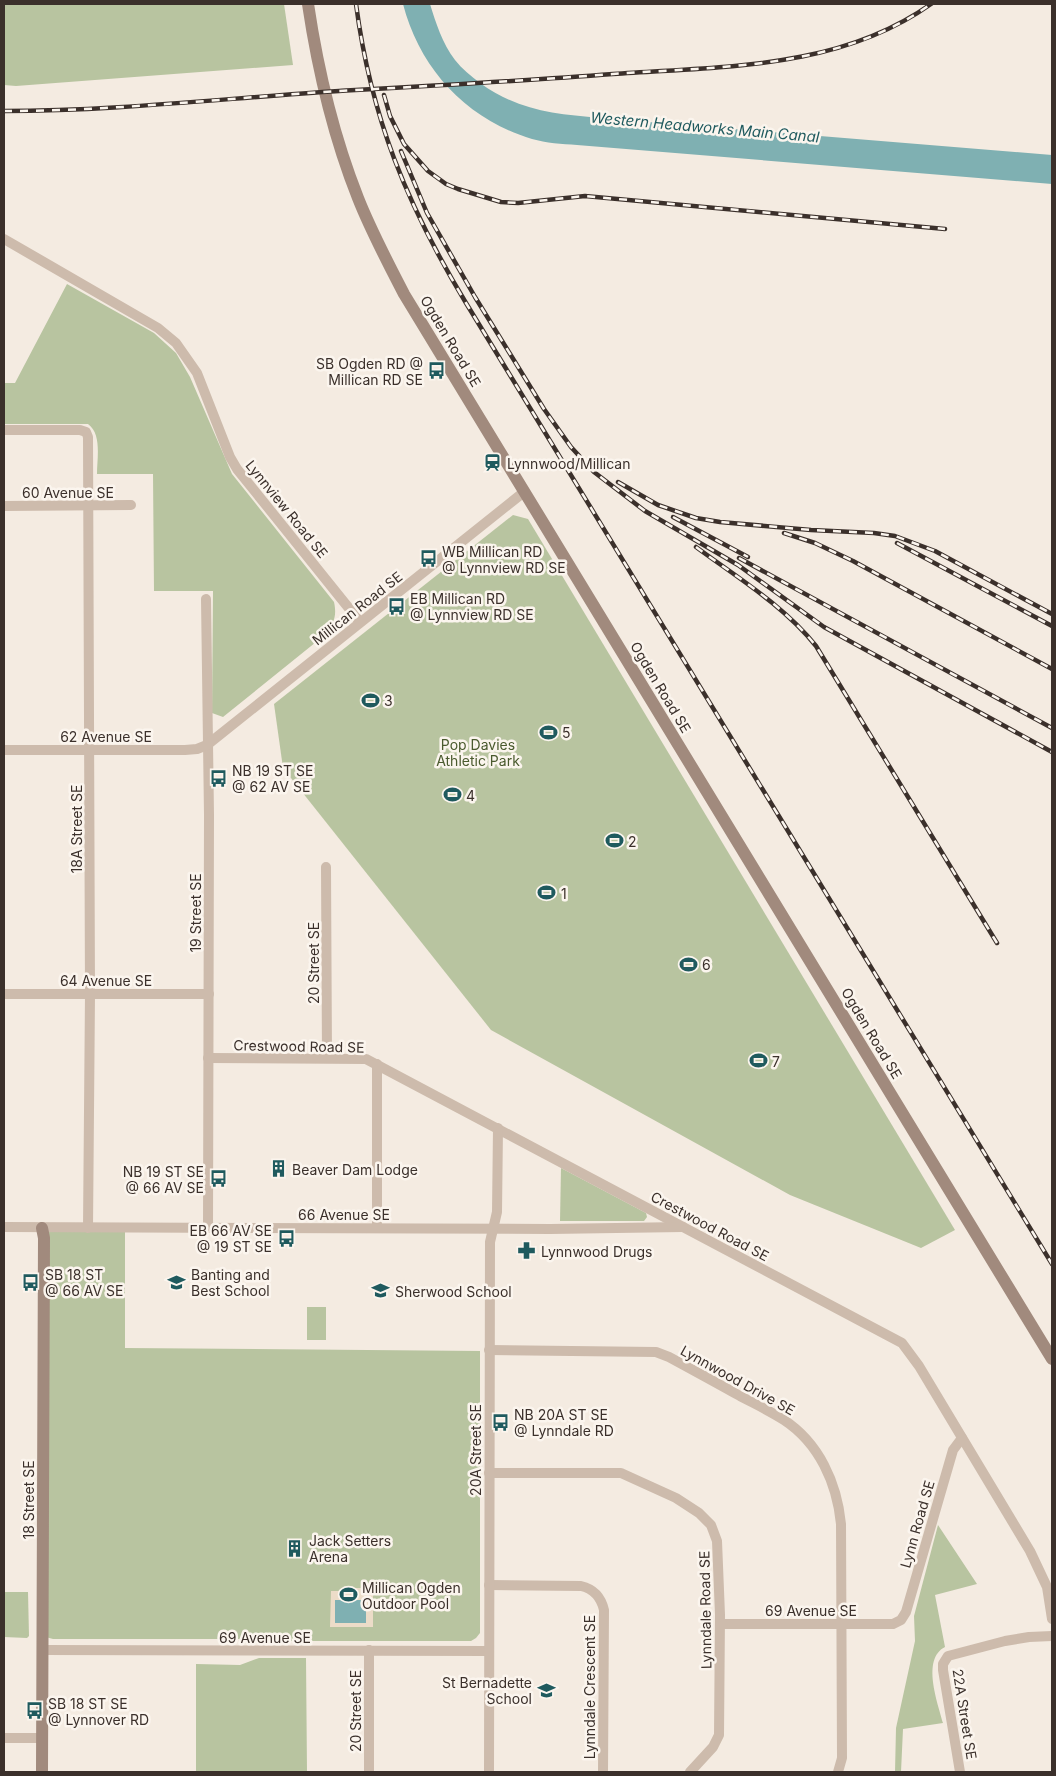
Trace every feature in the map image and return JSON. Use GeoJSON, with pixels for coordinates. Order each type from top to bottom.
{"type":"FeatureCollection","features":[{"type":"Feature","properties":{"kind":"street","name":"Ogden Road SE"},"geometry":{"type":"LineString","coordinates":[[308,4],[321,78],[332,124],[363,209],[404,294],[1052,1359]]}},
{"type":"Feature","properties":{"kind":"street","name":"Lynnview Road SE"},"geometry":{"type":"LineString","coordinates":[[4,239],[158,328],[176,343],[197,373],[230,457],[237,468],[360,622]]}},
{"type":"Feature","properties":{"kind":"street","name":"18A Street SE"},"geometry":{"type":"LineString","coordinates":[[4,430],[80,430],[86,432],[88,438],[90,994],[88,1228]]}},
{"type":"Feature","properties":{"kind":"street","name":"Millican Road SE"},"geometry":{"type":"LineString","coordinates":[[207,745],[524,492]]}},
{"type":"Feature","properties":{"kind":"street","name":"60 Avenue SE"},"geometry":{"type":"LineString","coordinates":[[4,506],[132,505]]}},
{"type":"Feature","properties":{"kind":"street","name":"19 Street SE"},"geometry":{"type":"LineString","coordinates":[[206,599],[209,814],[208,1228]]}},
{"type":"Feature","properties":{"kind":"street","name":"62 Avenue SE"},"geometry":{"type":"LineString","coordinates":[[4,750],[186,750],[197,749],[207,745]]}},
{"type":"Feature","properties":{"kind":"street","name":"20 Street SE"},"geometry":{"type":"LineString","coordinates":[[326,867],[327,1058]]}},
{"type":"Feature","properties":{"kind":"street","name":"64 Avenue SE"},"geometry":{"type":"LineString","coordinates":[[4,994],[209,994]]}},
{"type":"Feature","properties":{"kind":"street","name":"Crestwood Road SE"},"geometry":{"type":"LineString","coordinates":[[208,1058],[366,1059],[902,1343],[919,1366],[1050,1586],[1052,1619]]}},
{"type":"Feature","properties":{"kind":"street"},"geometry":{"type":"LineString","coordinates":[[377,1064],[377,1228]]}},
{"type":"Feature","properties":{"kind":"street","name":"20A Street SE"},"geometry":{"type":"LineString","coordinates":[[489,1772],[490,1242],[497,1212],[498,1128]]}},
{"type":"Feature","properties":{"kind":"street","name":"66 Avenue SE"},"geometry":{"type":"LineString","coordinates":[[4,1228],[684,1227]]}},
{"type":"Feature","properties":{"kind":"street","name":"18 Street SE"},"geometry":{"type":"LineString","coordinates":[[42,1228],[44,1238],[42,1772]]}},
{"type":"Feature","properties":{"kind":"street","name":"Lynnwood Drive SE"},"geometry":{"type":"LineString","coordinates":[[489,1350],[656,1352],[670,1357],[783,1419],[807,1440],[831,1478],[838,1500],[842,1524],[842,1758],[838,1772]]}},
{"type":"Feature","properties":{"kind":"street","name":"Lynn Road SE"},"geometry":{"type":"LineString","coordinates":[[901,1620],[906,1612],[953,1450],[962,1438]]}},
{"type":"Feature","properties":{"kind":"street","name":"Lynndale Road SE"},"geometry":{"type":"LineString","coordinates":[[489,1473],[621,1473],[676,1498],[700,1513],[711,1525],[718,1540],[720,1624],[719,1735],[713,1747],[690,1772]]}},
{"type":"Feature","properties":{"kind":"street","name":"Lynndale Crescent SE"},"geometry":{"type":"LineString","coordinates":[[488,1585],[581,1586],[591,1590],[601,1600],[604,1610],[603,1772]]}},
{"type":"Feature","properties":{"kind":"street","name":"69 Avenue SE"},"geometry":{"type":"LineString","coordinates":[[720,1624],[893,1624],[901,1620]]}},
{"type":"Feature","properties":{"kind":"street","name":"22A Street SE"},"geometry":{"type":"LineString","coordinates":[[960,1772],[943,1670],[948,1656],[953,1653],[988,1645],[1030,1637],[1052,1636]]}},
{"type":"Feature","properties":{"kind":"street","name":"69 Avenue SE"},"geometry":{"type":"LineString","coordinates":[[42,1650],[489,1651]]}},
{"type":"Feature","properties":{"kind":"street","name":"20 Street SE"},"geometry":{"type":"LineString","coordinates":[[369,1650],[369,1772]]}},
{"type":"Feature","properties":{"kind":"street"},"geometry":{"type":"LineString","coordinates":[[4,1738],[42,1738]]}},
{"type":"Feature","properties":{"kind":"green space"},"geometry":{"type":"Polygon","coordinates":[[[4,4],[284,4],[293,65],[16,86],[4,85],[4,4]]]}},
{"type":"Feature","properties":{"kind":"green space"},"geometry":{"type":"Polygon","coordinates":[[[67,284],[154,333],[176,353],[190,377],[232,474],[334,602],[334,619],[326,634],[223,717],[212,713],[213,591],[154,591],[153,474],[97,474],[97,440],[92,428],[88,424],[4,424],[4,383],[15,383],[67,284]]]}},
{"type":"Feature","properties":{"kind":"green space","name":"Pop Davies Athletic Park"},"geometry":{"type":"Polygon","coordinates":[[[513,515],[528,519],[955,1230],[921,1248],[790,1195],[491,1030],[283,768],[274,704],[513,515]]]}},
{"type":"Feature","properties":{"kind":"green space"},"geometry":{"type":"Polygon","coordinates":[[[561,1168],[646,1213],[647,1217],[644,1221],[560,1221],[561,1168]]]}},
{"type":"Feature","properties":{"kind":"green space"},"geometry":{"type":"Polygon","coordinates":[[[42,1228],[125,1228],[125,1348],[480,1351],[480,1633],[476,1638],[471,1641],[265,1641],[240,1639],[53,1639],[42,1636],[42,1228]]]}},
{"type":"Feature","properties":{"kind":"green space"},"geometry":{"type":"Polygon","coordinates":[[[307,1307],[326,1307],[326,1340],[307,1340],[307,1307]]]}},
{"type":"Feature","properties":{"kind":"green space"},"geometry":{"type":"Polygon","coordinates":[[[938,1525],[977,1584],[935,1595],[945,1647],[938,1653],[934,1661],[933,1682],[943,1723],[903,1729],[901,1772],[895,1772],[896,1728],[915,1641],[914,1616],[938,1525]]]}},
{"type":"Feature","properties":{"kind":"green space"},"geometry":{"type":"Polygon","coordinates":[[[4,1592],[28,1592],[29,1636],[27,1638],[4,1637],[4,1592]]]}},
{"type":"Feature","properties":{"kind":"green space"},"geometry":{"type":"Polygon","coordinates":[[[259,1658],[306,1658],[307,1772],[196,1772],[196,1664],[240,1665],[259,1658]]]}},
{"type":"Feature","properties":{"kind":"shaded area"},"geometry":{"type":"Polygon","coordinates":[[[373,1588],[373,1627],[330,1627],[331,1591],[344,1591],[344,1589],[373,1588]]]}},
{"type":"Feature","properties":{"kind":"water","name":"Western Headworks Main Canal"},"geometry":{"type":"Polygon","coordinates":[[[403,4],[430,4],[446,47],[464,69],[480,83],[509,100],[538,110],[600,118],[1052,155],[1052,184],[560,144],[532,139],[486,119],[449,88],[421,50],[403,4]]]}},
{"type":"Feature","properties":{"kind":"water"},"geometry":{"type":"Polygon","coordinates":[[[335,1600],[366,1600],[366,1623],[335,1623],[335,1600]]]}},
{"type":"Feature","properties":{"kind":"railway"},"geometry":{"type":"LineString","coordinates":[[356,4],[371,85],[394,160],[426,231],[445,267],[1052,1264]]}},
{"type":"Feature","properties":{"kind":"railway"},"geometry":{"type":"LineString","coordinates":[[4,111],[130,107],[339,91],[737,66],[778,61],[818,53],[857,42],[895,26],[931,4]]}},
{"type":"Feature","properties":{"kind":"railway"},"geometry":{"type":"LineString","coordinates":[[384,95],[390,116],[404,144],[428,171],[446,184],[501,202],[518,203],[585,196],[945,229]]}},
{"type":"Feature","properties":{"kind":"railway"},"geometry":{"type":"LineString","coordinates":[[401,151],[427,213],[475,297],[544,409],[571,447],[594,472],[645,511],[738,565],[824,627],[1052,752]]}},
{"type":"Feature","properties":{"kind":"railway"},"geometry":{"type":"LineString","coordinates":[[618,482],[658,505],[696,518],[720,522],[895,536],[935,551],[1052,614]]}},
{"type":"Feature","properties":{"kind":"railway"},"geometry":{"type":"LineString","coordinates":[[673,517],[748,557]]}},
{"type":"Feature","properties":{"kind":"railway"},"geometry":{"type":"LineString","coordinates":[[784,533],[815,543],[853,561],[1052,669]]}},
{"type":"Feature","properties":{"kind":"railway"},"geometry":{"type":"LineString","coordinates":[[897,543],[1052,626]]}},
{"type":"Feature","properties":{"kind":"railway"},"geometry":{"type":"LineString","coordinates":[[696,547],[775,605],[816,646],[997,943]]}},
{"type":"Feature","properties":{"kind":"railway"},"geometry":{"type":"LineString","coordinates":[[739,558],[1052,728]]}},
{"type":"Feature","properties":{"kind":"place","name":"SB Ogden RD @ Millican RD SE"},"geometry":{"type":"Point","coordinates":[437,371]}},
{"type":"Feature","properties":{"kind":"place","name":"Lynnwood/Millican"},"geometry":{"type":"Point","coordinates":[493,463]}},
{"type":"Feature","properties":{"kind":"place","name":"WB Millican RD @ Lynnview RD SE"},"geometry":{"type":"Point","coordinates":[428,559]}},
{"type":"Feature","properties":{"kind":"place","name":"EB Millican RD @ Lynnview RD SE"},"geometry":{"type":"Point","coordinates":[396,606]}},
{"type":"Feature","properties":{"kind":"place","name":"3"},"geometry":{"type":"Point","coordinates":[370,700]}},
{"type":"Feature","properties":{"kind":"place","name":"5"},"geometry":{"type":"Point","coordinates":[548,732]}},
{"type":"Feature","properties":{"kind":"place","name":"NB 19 ST SE @ 62 AV SE"},"geometry":{"type":"Point","coordinates":[218,778]}},
{"type":"Feature","properties":{"kind":"place","name":"4"},"geometry":{"type":"Point","coordinates":[452,795]}},
{"type":"Feature","properties":{"kind":"place","name":"2"},"geometry":{"type":"Point","coordinates":[614,841]}},
{"type":"Feature","properties":{"kind":"place","name":"1"},"geometry":{"type":"Point","coordinates":[547,893]}},
{"type":"Feature","properties":{"kind":"place","name":"6"},"geometry":{"type":"Point","coordinates":[688,964]}},
{"type":"Feature","properties":{"kind":"place","name":"7"},"geometry":{"type":"Point","coordinates":[758,1061]}},
{"type":"Feature","properties":{"kind":"place","name":"Beaver Dam Lodge"},"geometry":{"type":"Point","coordinates":[278,1169]}},
{"type":"Feature","properties":{"kind":"place","name":"NB 19 ST SE @ 66 AV SE"},"geometry":{"type":"Point","coordinates":[218,1179]}},
{"type":"Feature","properties":{"kind":"place","name":"EB 66 AV SE @ 19 ST SE"},"geometry":{"type":"Point","coordinates":[286,1238]}},
{"type":"Feature","properties":{"kind":"place","name":"Lynnwood Drugs"},"geometry":{"type":"Point","coordinates":[527,1251]}},
{"type":"Feature","properties":{"kind":"place","name":"SB 18 ST @ 66 AV SE"},"geometry":{"type":"Point","coordinates":[31,1282]}},
{"type":"Feature","properties":{"kind":"place","name":"Banting and Best School"},"geometry":{"type":"Point","coordinates":[177,1282]}},
{"type":"Feature","properties":{"kind":"place","name":"Sherwood School"},"geometry":{"type":"Point","coordinates":[381,1291]}},
{"type":"Feature","properties":{"kind":"place","name":"NB 20A ST SE @ Lynndale RD"},"geometry":{"type":"Point","coordinates":[500,1422]}},
{"type":"Feature","properties":{"kind":"place","name":"Jack Setters Arena"},"geometry":{"type":"Point","coordinates":[295,1548]}},
{"type":"Feature","properties":{"kind":"place","name":"Millican Ogden Outdoor Pool"},"geometry":{"type":"Point","coordinates":[348,1595]}},
{"type":"Feature","properties":{"kind":"place","name":"St Bernadette School"},"geometry":{"type":"Point","coordinates":[546,1690]}},
{"type":"Feature","properties":{"kind":"place","name":"SB 18 ST SE @ Lynnover RD"},"geometry":{"type":"Point","coordinates":[34,1711]}}]}
